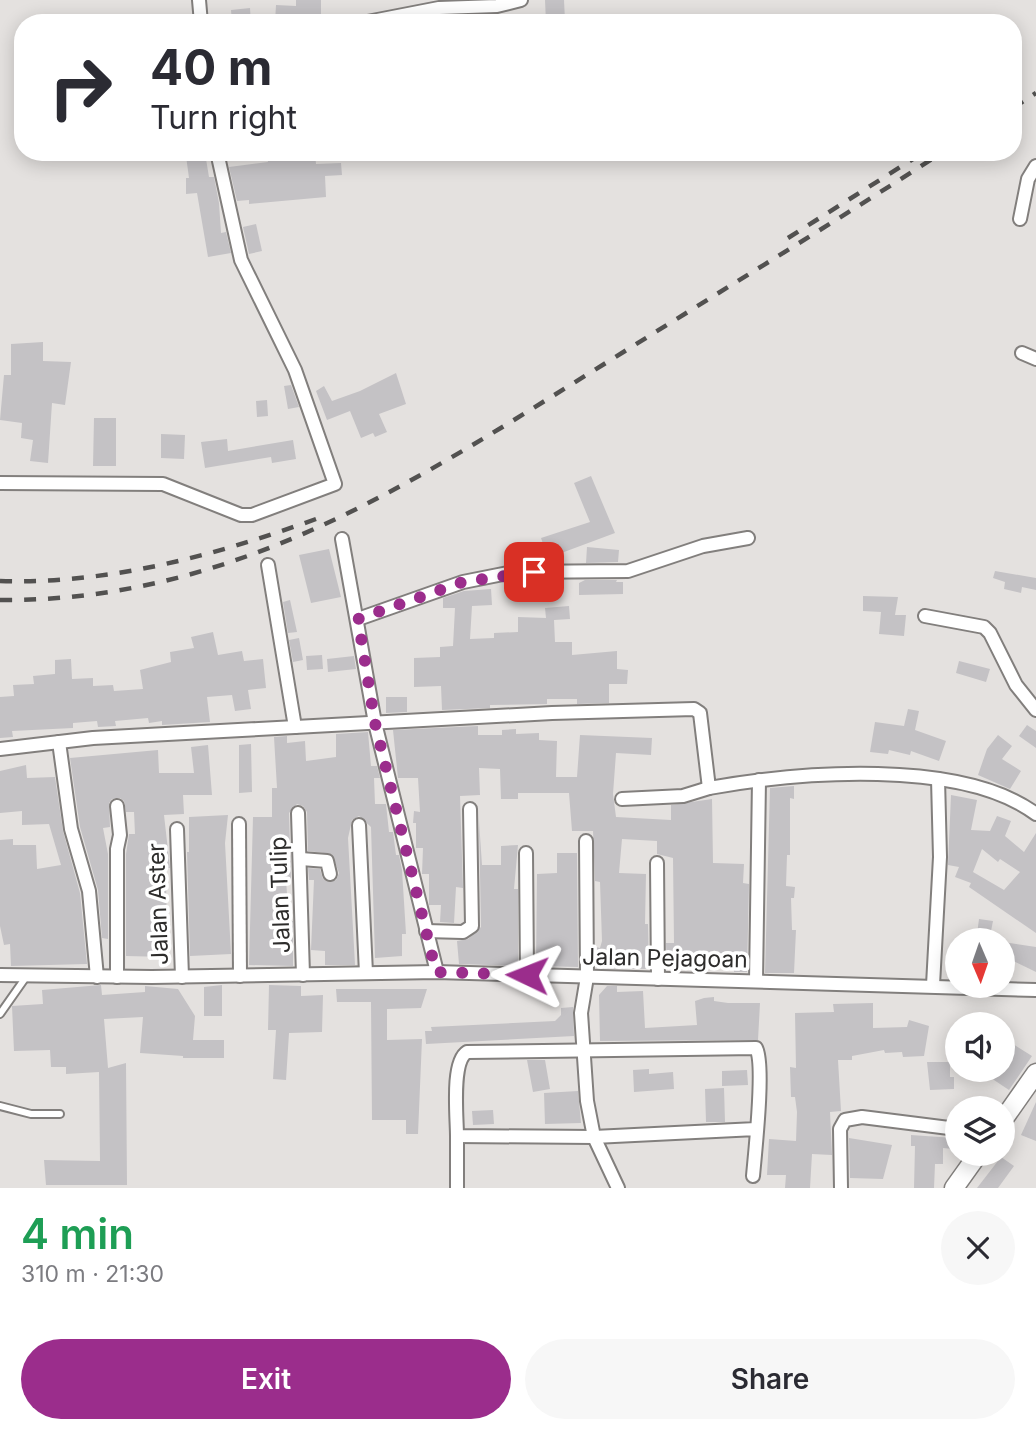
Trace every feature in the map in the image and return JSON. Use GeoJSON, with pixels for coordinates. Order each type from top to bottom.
{"type":"FeatureCollection","features":[{"type":"Feature","properties":{"kind":"main road"},"geometry":{"type":"LineString","coordinates":[[1015,1102],[1036,1073]]}},
{"type":"Feature","properties":{"kind":"main road"},"geometry":{"type":"LineString","coordinates":[[954,1188],[970,1166]]}},
{"type":"Feature","properties":{"kind":"street"},"geometry":{"type":"LineString","coordinates":[[408,14],[439,8],[497,6],[521,0]]}},
{"type":"Feature","properties":{"kind":"street"},"geometry":{"type":"LineString","coordinates":[[0,483],[163,484],[241,515],[252,515],[335,484],[295,370],[241,260],[219,161]]}},
{"type":"Feature","properties":{"kind":"street"},"geometry":{"type":"LineString","coordinates":[[1020,219],[1028,179],[1036,166]]}},
{"type":"Feature","properties":{"kind":"street"},"geometry":{"type":"LineString","coordinates":[[1023,353],[1036,359]]}},
{"type":"Feature","properties":{"kind":"street"},"geometry":{"type":"LineString","coordinates":[[342,538],[375,723],[436,972]]}},
{"type":"Feature","properties":{"kind":"street"},"geometry":{"type":"LineString","coordinates":[[358,619],[463,582],[513,572],[628,571],[703,546],[748,538]]}},
{"type":"Feature","properties":{"kind":"street"},"geometry":{"type":"LineString","coordinates":[[268,565],[295,727]]}},
{"type":"Feature","properties":{"kind":"street"},"geometry":{"type":"LineString","coordinates":[[925,616],[984,627],[1016,685],[1036,710]]}},
{"type":"Feature","properties":{"kind":"street"},"geometry":{"type":"LineString","coordinates":[[0,749],[59,742],[295,727],[694,709],[700,713],[709,788]]}},
{"type":"Feature","properties":{"kind":"street"},"geometry":{"type":"LineString","coordinates":[[59,742],[71,828],[89,891],[97,977]]}},
{"type":"Feature","properties":{"kind":"street"},"geometry":{"type":"LineString","coordinates":[[622,799],[682,796],[709,788],[759,780],[877,772],[937,779],[1010,797],[1036,814]]}},
{"type":"Feature","properties":{"kind":"street"},"geometry":{"type":"LineString","coordinates":[[933,985],[940,857],[937,779]]}},
{"type":"Feature","properties":{"kind":"street"},"geometry":{"type":"LineString","coordinates":[[756,981],[759,780]]}},
{"type":"Feature","properties":{"kind":"street"},"geometry":{"type":"LineString","coordinates":[[117,806],[120,835],[117,849],[117,977]]}},
{"type":"Feature","properties":{"kind":"street"},"geometry":{"type":"LineString","coordinates":[[426,931],[463,932],[472,926],[470,809]]}},
{"type":"Feature","properties":{"kind":"street","name":"Jalan Tulip"},"geometry":{"type":"LineString","coordinates":[[298,813],[303,975]]}},
{"type":"Feature","properties":{"kind":"street"},"geometry":{"type":"LineString","coordinates":[[239,824],[240,976]]}},
{"type":"Feature","properties":{"kind":"street"},"geometry":{"type":"LineString","coordinates":[[359,825],[366,973]]}},
{"type":"Feature","properties":{"kind":"street","name":"Jalan Aster"},"geometry":{"type":"LineString","coordinates":[[177,829],[182,977]]}},
{"type":"Feature","properties":{"kind":"street"},"geometry":{"type":"LineString","coordinates":[[586,841],[587,977],[581,1013],[583,1049],[594,1137],[618,1188]]}},
{"type":"Feature","properties":{"kind":"street"},"geometry":{"type":"LineString","coordinates":[[526,853],[527,975]]}},
{"type":"Feature","properties":{"kind":"street"},"geometry":{"type":"LineString","coordinates":[[301,859],[327,860],[330,874]]}},
{"type":"Feature","properties":{"kind":"street"},"geometry":{"type":"LineString","coordinates":[[657,863],[658,979]]}},
{"type":"Feature","properties":{"kind":"street","name":"Jalan Pejagoan"},"geometry":{"type":"LineString","coordinates":[[0,975],[182,977],[436,972],[1036,990]]}},
{"type":"Feature","properties":{"kind":"street"},"geometry":{"type":"LineString","coordinates":[[457,1188],[457,1069],[461,1056],[467,1052],[756,1048],[760,1060],[753,1176]]}},
{"type":"Feature","properties":{"kind":"street"},"geometry":{"type":"LineString","coordinates":[[841,1188],[840,1129],[845,1119],[862,1117],[945,1127]]}},
{"type":"Feature","properties":{"kind":"street"},"geometry":{"type":"LineString","coordinates":[[457,1136],[594,1137],[756,1129]]}},
{"type":"Feature","properties":{"kind":"lane"},"geometry":{"type":"LineString","coordinates":[[0,1014],[26,977]]}},
{"type":"Feature","properties":{"kind":"lane"},"geometry":{"type":"LineString","coordinates":[[0,1106],[32,1114],[60,1114]]}},
{"type":"Feature","properties":{"kind":"building"},"geometry":{"type":"Polygon","coordinates":[[[296,0],[321,0],[321,14],[275,14],[276,5],[296,6],[296,0]]]}},
{"type":"Feature","properties":{"kind":"building"},"geometry":{"type":"Polygon","coordinates":[[[545,0],[564,0],[565,14],[546,14],[545,0]]]}},
{"type":"Feature","properties":{"kind":"building"},"geometry":{"type":"Polygon","coordinates":[[[250,8],[250,14],[231,14],[231,10],[250,8]]]}},
{"type":"Feature","properties":{"kind":"building"},"geometry":{"type":"Polygon","coordinates":[[[187,161],[206,161],[209,177],[214,177],[221,233],[226,232],[231,253],[208,257],[197,193],[186,194],[186,178],[189,178],[187,161]]]}},
{"type":"Feature","properties":{"kind":"building"},"geometry":{"type":"Polygon","coordinates":[[[268,162],[341,163],[342,175],[325,176],[326,197],[249,204],[249,200],[237,201],[229,167],[268,162]]]}},
{"type":"Feature","properties":{"kind":"building"},"geometry":{"type":"Polygon","coordinates":[[[256,224],[262,251],[249,254],[243,227],[256,224]]]}},
{"type":"Feature","properties":{"kind":"building"},"geometry":{"type":"Polygon","coordinates":[[[43,342],[43,361],[71,362],[65,405],[52,403],[48,463],[30,461],[33,440],[21,438],[22,423],[0,420],[4,375],[11,375],[11,344],[43,342]]]}},
{"type":"Feature","properties":{"kind":"building"},"geometry":{"type":"Polygon","coordinates":[[[396,373],[406,404],[379,414],[387,432],[375,437],[373,433],[361,438],[350,411],[327,420],[316,391],[324,386],[332,401],[396,373]]]}},
{"type":"Feature","properties":{"kind":"building"},"geometry":{"type":"Polygon","coordinates":[[[291,385],[299,407],[288,409],[284,386],[291,385]]]}},
{"type":"Feature","properties":{"kind":"building"},"geometry":{"type":"Polygon","coordinates":[[[267,400],[268,416],[257,417],[256,401],[267,400]]]}},
{"type":"Feature","properties":{"kind":"building"},"geometry":{"type":"Polygon","coordinates":[[[94,418],[116,418],[116,466],[93,466],[94,418]]]}},
{"type":"Feature","properties":{"kind":"building"},"geometry":{"type":"Polygon","coordinates":[[[161,434],[185,435],[184,459],[161,458],[161,434]]]}},
{"type":"Feature","properties":{"kind":"building"},"geometry":{"type":"Polygon","coordinates":[[[227,439],[228,451],[293,440],[296,459],[272,463],[271,457],[205,468],[201,442],[227,439]]]}},
{"type":"Feature","properties":{"kind":"building"},"geometry":{"type":"Polygon","coordinates":[[[591,476],[615,533],[548,558],[541,538],[590,522],[574,483],[591,476]]]}},
{"type":"Feature","properties":{"kind":"building"},"geometry":{"type":"Polygon","coordinates":[[[587,547],[619,550],[618,562],[586,563],[587,547]]]}},
{"type":"Feature","properties":{"kind":"building"},"geometry":{"type":"Polygon","coordinates":[[[329,549],[341,597],[311,603],[299,555],[329,549]]]}},
{"type":"Feature","properties":{"kind":"building"},"geometry":{"type":"Polygon","coordinates":[[[995,571],[1036,578],[1036,590],[1022,587],[1021,593],[1004,589],[1005,582],[993,578],[995,571]]]}},
{"type":"Feature","properties":{"kind":"building"},"geometry":{"type":"Polygon","coordinates":[[[553,580],[554,595],[532,594],[533,581],[553,580]]]}},
{"type":"Feature","properties":{"kind":"building"},"geometry":{"type":"Polygon","coordinates":[[[585,580],[623,582],[623,594],[579,595],[579,583],[585,580]]]}},
{"type":"Feature","properties":{"kind":"building"},"geometry":{"type":"Polygon","coordinates":[[[491,589],[492,605],[472,606],[470,639],[494,638],[494,633],[518,632],[518,617],[546,618],[545,608],[569,606],[570,619],[554,620],[555,642],[572,642],[572,655],[617,651],[617,669],[628,670],[627,684],[609,684],[609,703],[577,704],[577,699],[547,699],[547,704],[490,705],[490,708],[442,710],[441,686],[414,687],[414,658],[440,657],[440,647],[453,646],[455,608],[443,608],[443,598],[464,591],[491,589]]]}},
{"type":"Feature","properties":{"kind":"building"},"geometry":{"type":"Polygon","coordinates":[[[863,596],[898,597],[895,615],[906,615],[904,636],[879,634],[881,612],[863,611],[863,596]]]}},
{"type":"Feature","properties":{"kind":"building"},"geometry":{"type":"Polygon","coordinates":[[[290,600],[297,632],[288,633],[283,602],[290,600]]]}},
{"type":"Feature","properties":{"kind":"building"},"geometry":{"type":"Polygon","coordinates":[[[213,632],[218,655],[242,651],[244,661],[263,659],[266,688],[248,690],[251,709],[235,711],[232,695],[207,697],[210,722],[162,725],[162,721],[149,723],[148,718],[115,721],[116,726],[98,727],[97,721],[73,723],[73,728],[12,731],[13,737],[0,738],[0,697],[14,696],[13,685],[34,684],[33,676],[55,674],[55,660],[71,659],[72,679],[93,678],[93,686],[113,685],[114,691],[143,689],[140,670],[171,662],[170,652],[194,648],[191,637],[213,632]]]}},
{"type":"Feature","properties":{"kind":"building"},"geometry":{"type":"Polygon","coordinates":[[[299,638],[303,660],[293,662],[289,640],[299,638]]]}},
{"type":"Feature","properties":{"kind":"building"},"geometry":{"type":"Polygon","coordinates":[[[322,655],[323,669],[307,670],[306,656],[322,655]]]}},
{"type":"Feature","properties":{"kind":"building"},"geometry":{"type":"Polygon","coordinates":[[[354,656],[356,669],[328,672],[327,659],[354,656]]]}},
{"type":"Feature","properties":{"kind":"building"},"geometry":{"type":"Polygon","coordinates":[[[959,661],[990,669],[986,682],[956,673],[959,661]]]}},
{"type":"Feature","properties":{"kind":"building"},"geometry":{"type":"Polygon","coordinates":[[[386,697],[407,697],[407,712],[386,713],[386,697]]]}},
{"type":"Feature","properties":{"kind":"building"},"geometry":{"type":"Polygon","coordinates":[[[908,709],[919,711],[915,730],[946,741],[939,761],[911,751],[910,755],[889,750],[888,754],[870,752],[875,722],[904,726],[908,709]]]}},
{"type":"Feature","properties":{"kind":"building"},"geometry":{"type":"Polygon","coordinates":[[[1027,725],[1036,731],[1036,748],[1019,736],[1027,725]]]}},
{"type":"Feature","properties":{"kind":"building"},"geometry":{"type":"Polygon","coordinates":[[[478,726],[478,735],[502,735],[502,730],[516,729],[516,734],[539,733],[539,740],[557,741],[556,777],[577,777],[580,735],[652,738],[651,755],[616,753],[613,794],[616,817],[671,820],[671,805],[712,799],[713,863],[744,864],[743,883],[749,884],[747,972],[734,972],[734,968],[715,968],[715,965],[667,970],[666,943],[674,943],[673,858],[657,854],[657,841],[622,839],[619,873],[646,874],[645,924],[648,924],[649,969],[596,968],[596,947],[600,948],[602,941],[600,882],[595,881],[593,831],[572,831],[569,793],[518,793],[518,799],[501,799],[500,769],[479,768],[480,795],[460,796],[463,888],[456,887],[454,923],[440,922],[441,905],[429,905],[429,874],[422,874],[423,848],[416,848],[416,823],[413,823],[414,811],[420,812],[418,778],[398,778],[393,730],[478,726]]]}},
{"type":"Feature","properties":{"kind":"building"},"geometry":{"type":"Polygon","coordinates":[[[368,732],[371,766],[377,766],[380,778],[374,778],[375,804],[386,804],[389,832],[393,832],[396,855],[399,855],[402,870],[406,934],[402,934],[402,956],[375,958],[371,827],[359,816],[352,820],[348,838],[355,965],[325,965],[325,951],[311,950],[314,880],[309,880],[308,868],[320,869],[323,879],[328,882],[336,880],[339,873],[332,854],[308,851],[307,812],[303,806],[297,804],[289,813],[291,880],[286,880],[289,921],[293,921],[293,966],[249,965],[253,817],[272,817],[272,788],[277,788],[274,737],[287,736],[287,743],[305,741],[306,761],[336,757],[336,734],[368,732]]]}},
{"type":"Feature","properties":{"kind":"building"},"geometry":{"type":"Polygon","coordinates":[[[998,735],[1012,746],[1002,759],[1021,771],[1010,789],[978,775],[987,749],[998,735]]]}},
{"type":"Feature","properties":{"kind":"building"},"geometry":{"type":"Polygon","coordinates":[[[251,744],[252,792],[239,793],[239,745],[251,744]]]}},
{"type":"Feature","properties":{"kind":"building"},"geometry":{"type":"Polygon","coordinates":[[[208,745],[212,795],[183,795],[184,814],[164,815],[170,868],[166,868],[167,957],[126,956],[126,854],[129,834],[135,834],[134,812],[126,812],[124,801],[120,798],[112,799],[109,803],[110,827],[103,828],[108,854],[108,939],[102,938],[98,890],[80,827],[70,758],[158,750],[159,773],[194,773],[191,747],[208,745]]]}},
{"type":"Feature","properties":{"kind":"building"},"geometry":{"type":"Polygon","coordinates":[[[26,765],[27,778],[55,777],[63,831],[80,893],[87,964],[11,966],[10,944],[4,945],[0,926],[0,840],[13,839],[13,845],[36,845],[37,869],[61,865],[49,824],[22,825],[22,811],[0,813],[0,771],[26,765]]]}},
{"type":"Feature","properties":{"kind":"building"},"geometry":{"type":"Polygon","coordinates":[[[794,786],[794,799],[790,798],[790,855],[787,855],[786,886],[795,887],[794,898],[791,898],[792,930],[796,930],[794,973],[765,973],[770,788],[794,786]]]}},
{"type":"Feature","properties":{"kind":"building"},"geometry":{"type":"Polygon","coordinates":[[[951,795],[977,800],[971,830],[990,831],[997,816],[1011,821],[1005,836],[1024,852],[1036,833],[1036,933],[969,887],[971,883],[955,877],[959,867],[948,865],[951,795]],[[982,849],[973,872],[1004,890],[1020,872],[1000,859],[998,862],[982,849]]]}},
{"type":"Feature","properties":{"kind":"building"},"geometry":{"type":"Polygon","coordinates":[[[228,815],[225,843],[231,954],[190,956],[187,852],[189,817],[228,815]]]}},
{"type":"Feature","properties":{"kind":"building"},"geometry":{"type":"Polygon","coordinates":[[[479,821],[482,865],[501,865],[501,846],[518,845],[514,889],[518,889],[518,966],[459,964],[457,941],[468,939],[481,927],[479,821]]]}},
{"type":"Feature","properties":{"kind":"building"},"geometry":{"type":"Polygon","coordinates":[[[557,853],[577,853],[578,967],[536,966],[537,874],[557,873],[557,853]]]}},
{"type":"Feature","properties":{"kind":"building"},"geometry":{"type":"Polygon","coordinates":[[[979,919],[993,921],[992,928],[978,928],[979,919]]]}},
{"type":"Feature","properties":{"kind":"building"},"geometry":{"type":"Polygon","coordinates":[[[1015,944],[1036,947],[1036,972],[1015,962],[1015,944]]]}},
{"type":"Feature","properties":{"kind":"building"},"geometry":{"type":"Polygon","coordinates":[[[101,985],[102,995],[145,992],[145,986],[178,989],[195,1016],[193,1040],[224,1040],[224,1058],[183,1058],[140,1053],[143,1017],[104,1019],[108,1068],[126,1063],[127,1185],[46,1185],[44,1160],[100,1161],[99,1072],[66,1074],[66,1067],[51,1067],[50,1050],[14,1051],[12,1006],[43,1004],[42,990],[101,985]]]}},
{"type":"Feature","properties":{"kind":"building"},"geometry":{"type":"Polygon","coordinates":[[[222,985],[222,1016],[204,1016],[204,987],[222,985]]]}},
{"type":"Feature","properties":{"kind":"building"},"geometry":{"type":"Polygon","coordinates":[[[269,985],[301,986],[301,996],[323,995],[322,1032],[289,1033],[286,1080],[273,1079],[276,1030],[268,1030],[269,985]]]}},
{"type":"Feature","properties":{"kind":"building"},"geometry":{"type":"Polygon","coordinates":[[[607,986],[617,986],[617,992],[643,991],[645,1028],[697,1025],[695,1001],[704,998],[714,997],[714,1001],[728,1003],[760,1003],[758,1040],[600,1041],[599,995],[607,986]]]}},
{"type":"Feature","properties":{"kind":"building"},"geometry":{"type":"Polygon","coordinates":[[[336,989],[427,989],[421,1008],[387,1009],[387,1040],[422,1039],[418,1134],[406,1134],[406,1120],[372,1120],[371,1002],[337,1002],[336,989]]]}},
{"type":"Feature","properties":{"kind":"building"},"geometry":{"type":"Polygon","coordinates":[[[873,1003],[873,1028],[907,1027],[909,1020],[929,1026],[924,1056],[903,1057],[902,1052],[885,1053],[884,1050],[852,1056],[852,1060],[838,1060],[841,1111],[830,1112],[832,1155],[812,1154],[810,1188],[785,1188],[786,1175],[767,1175],[769,1139],[796,1141],[797,1112],[795,1097],[791,1097],[790,1067],[796,1068],[795,1013],[834,1012],[833,1004],[873,1003]]]}},
{"type":"Feature","properties":{"kind":"building"},"geometry":{"type":"Polygon","coordinates":[[[573,1007],[574,1036],[426,1044],[425,1031],[432,1031],[431,1027],[555,1021],[561,1015],[561,1008],[573,1007]]]}},
{"type":"Feature","properties":{"kind":"building"},"geometry":{"type":"Polygon","coordinates":[[[1015,1045],[1032,1056],[1015,1081],[1015,1045]]]}},
{"type":"Feature","properties":{"kind":"building"},"geometry":{"type":"Polygon","coordinates":[[[527,1060],[545,1060],[550,1089],[533,1092],[527,1060]]]}},
{"type":"Feature","properties":{"kind":"building"},"geometry":{"type":"Polygon","coordinates":[[[927,1062],[945,1062],[945,1082],[954,1082],[954,1089],[930,1090],[927,1062]]]}},
{"type":"Feature","properties":{"kind":"building"},"geometry":{"type":"Polygon","coordinates":[[[649,1069],[649,1074],[673,1072],[674,1089],[634,1092],[633,1070],[649,1069]]]}},
{"type":"Feature","properties":{"kind":"building"},"geometry":{"type":"Polygon","coordinates":[[[747,1070],[748,1085],[722,1086],[722,1071],[747,1070]]]}},
{"type":"Feature","properties":{"kind":"building"},"geometry":{"type":"Polygon","coordinates":[[[997,1082],[1014,1082],[1009,1090],[997,1082]]]}},
{"type":"Feature","properties":{"kind":"building"},"geometry":{"type":"Polygon","coordinates":[[[724,1088],[725,1122],[706,1122],[705,1089],[724,1088]]]}},
{"type":"Feature","properties":{"kind":"building"},"geometry":{"type":"Polygon","coordinates":[[[578,1091],[581,1123],[545,1124],[544,1093],[578,1091]]]}},
{"type":"Feature","properties":{"kind":"building"},"geometry":{"type":"Polygon","coordinates":[[[1036,1102],[1036,1141],[1021,1135],[1036,1102]]]}},
{"type":"Feature","properties":{"kind":"building"},"geometry":{"type":"Polygon","coordinates":[[[493,1110],[494,1124],[473,1125],[472,1111],[493,1110]]]}},
{"type":"Feature","properties":{"kind":"building"},"geometry":{"type":"Polygon","coordinates":[[[911,1135],[945,1137],[943,1164],[935,1164],[934,1188],[914,1188],[915,1146],[911,1146],[911,1135]]]}},
{"type":"Feature","properties":{"kind":"building"},"geometry":{"type":"Polygon","coordinates":[[[849,1138],[892,1145],[883,1179],[850,1178],[849,1138]]]}},
{"type":"Feature","properties":{"kind":"building"},"geometry":{"type":"Polygon","coordinates":[[[994,1166],[1014,1166],[998,1188],[977,1188],[994,1166]]]}},
{"type":"Feature","properties":{"kind":"railway"},"geometry":{"type":"LineString","coordinates":[[1022,102],[1036,93]]}},
{"type":"Feature","properties":{"kind":"railway"},"geometry":{"type":"LineString","coordinates":[[788,238],[910,161]]}},
{"type":"Feature","properties":{"kind":"railway"},"geometry":{"type":"LineString","coordinates":[[0,600],[86,595],[168,580],[246,557],[321,526],[466,449],[929,161]]}},
{"type":"Feature","properties":{"kind":"railway"},"geometry":{"type":"LineString","coordinates":[[0,581],[81,578],[161,565],[239,545],[316,519]]}},
{"type":"Feature","properties":{"kind":"route"},"geometry":{"type":"LineString","coordinates":[[527,975],[436,972],[375,723],[358,619],[463,582],[513,572],[534,572]]}}]}
